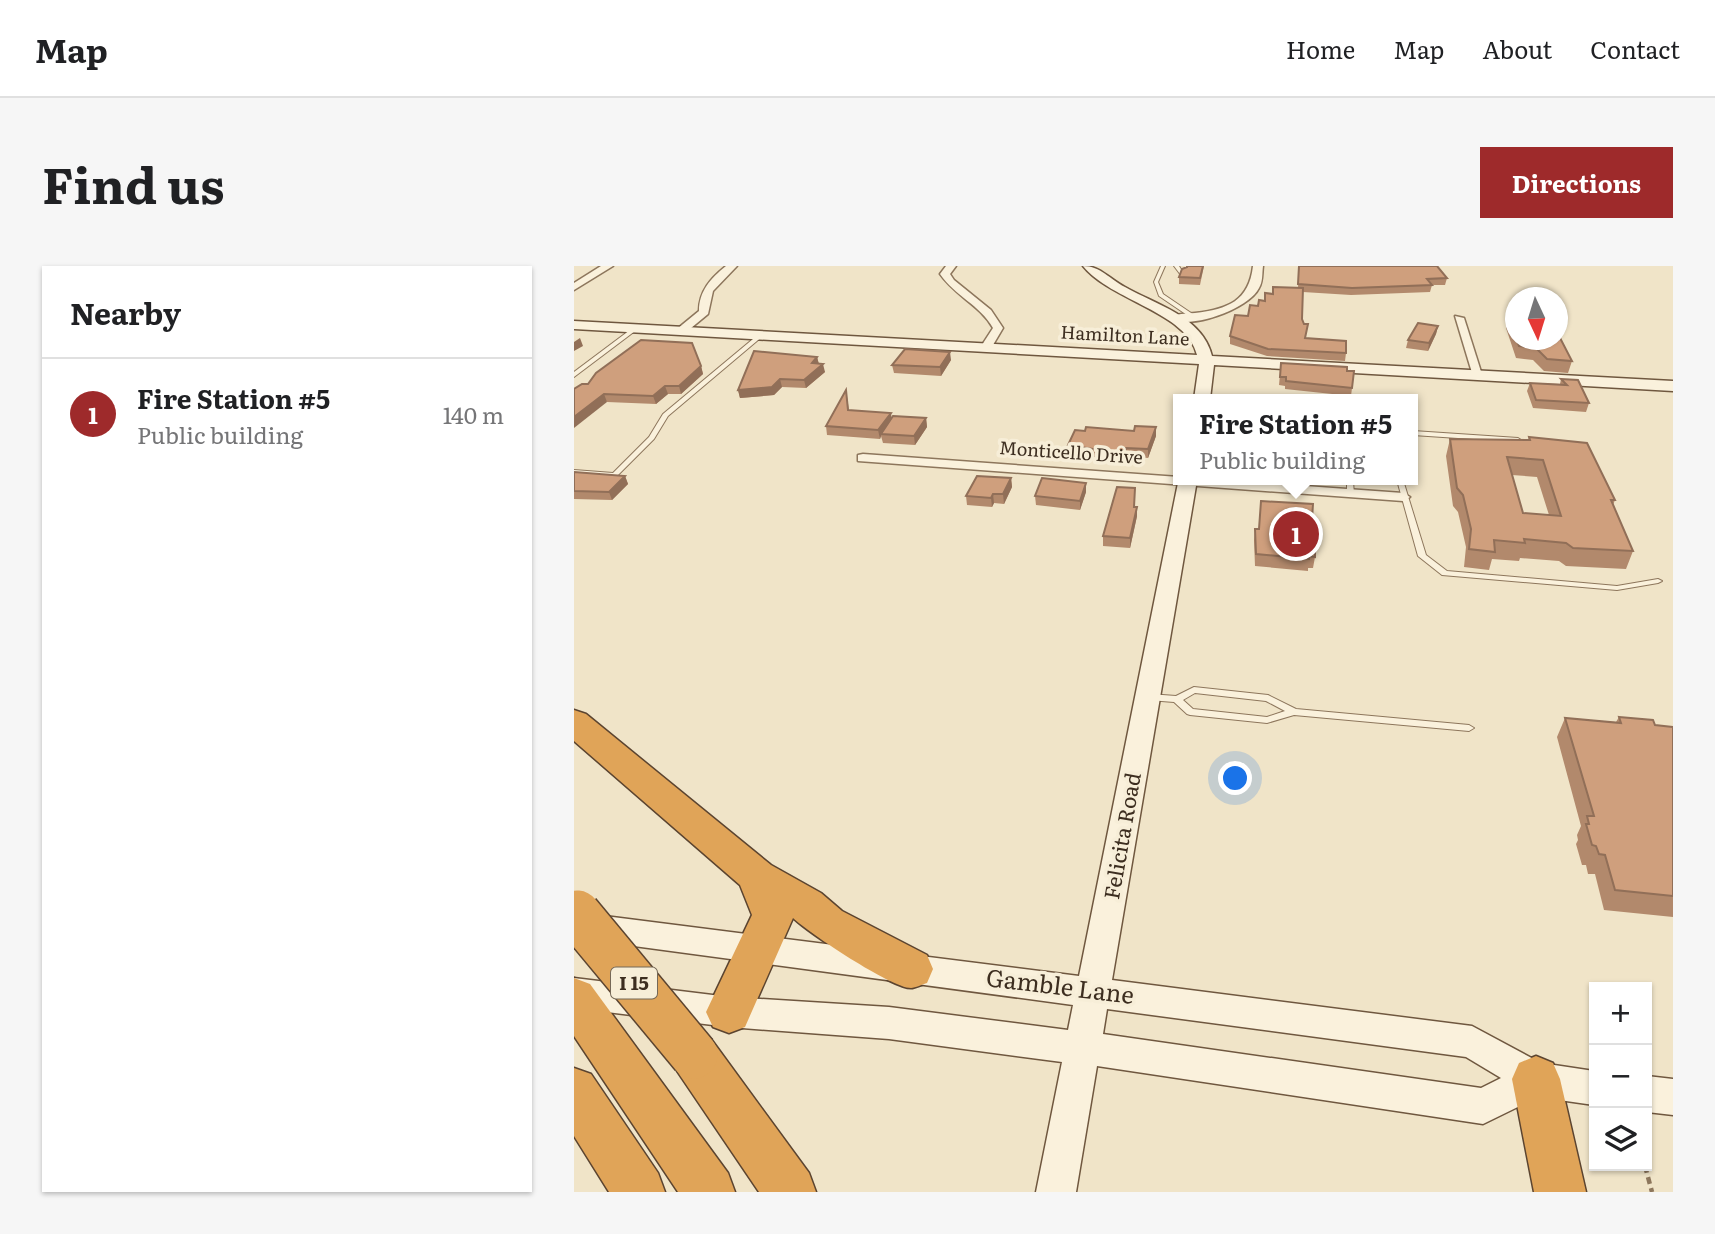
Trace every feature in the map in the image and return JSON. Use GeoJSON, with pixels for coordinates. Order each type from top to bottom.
{"type":"FeatureCollection","features":[{"type":"Feature","properties":{"kind":"highway"},"geometry":{"type":"LineString","coordinates":[[574,722],[757,876],[806,905],[827,923],[911,969]]}},
{"type":"Feature","properties":{"kind":"highway"},"geometry":{"type":"LineString","coordinates":[[730,1012],[773,915],[757,876]]}},
{"type":"Feature","properties":{"kind":"highway","name":"I 15"},"geometry":{"type":"LineString","coordinates":[[574,911],[694,1055],[790,1192]]}},
{"type":"Feature","properties":{"kind":"highway"},"geometry":{"type":"LineString","coordinates":[[574,998],[709,1192]]}},
{"type":"Feature","properties":{"kind":"highway"},"geometry":{"type":"LineString","coordinates":[[1536,1079],[1560,1192]]}},
{"type":"Feature","properties":{"kind":"highway"},"geometry":{"type":"LineString","coordinates":[[574,1091],[639,1192]]}},
{"type":"Feature","properties":{"kind":"street"},"geometry":{"type":"LineString","coordinates":[[574,287],[608,266]]}},
{"type":"Feature","properties":{"kind":"street"},"geometry":{"type":"LineString","coordinates":[[681,331],[704,312],[704,295],[715,280],[732,266]]}},
{"type":"Feature","properties":{"kind":"street"},"geometry":{"type":"LineString","coordinates":[[951,266],[946,274],[951,285],[994,318],[998,328],[986,348]]}},
{"type":"Feature","properties":{"kind":"street"},"geometry":{"type":"LineString","coordinates":[[1089,266],[1117,290],[1174,318],[1194,332],[1206,360],[1203,394]]}},
{"type":"Feature","properties":{"kind":"street"},"geometry":{"type":"LineString","coordinates":[[1174,318],[1229,308],[1244,299],[1256,286],[1258,266]]}},
{"type":"Feature","properties":{"kind":"street"},"geometry":{"type":"LineString","coordinates":[[1459,318],[1479,376]]}},
{"type":"Feature","properties":{"kind":"street","name":"Hamilton Lane"},"geometry":{"type":"LineString","coordinates":[[574,325],[1673,386]]}},
{"type":"Feature","properties":{"kind":"street","name":"Monticello Drive"},"geometry":{"type":"LineString","coordinates":[[863,457],[1173,479]]}},
{"type":"Feature","properties":{"kind":"street","name":"Felicita Road"},"geometry":{"type":"LineString","coordinates":[[1056,1192],[1094,993],[1163,698],[1186,485]]}},
{"type":"Feature","properties":{"kind":"street","name":"Monticello Drive"},"geometry":{"type":"LineString","coordinates":[[1304,485],[1351,487],[1403,497]]}},
{"type":"Feature","properties":{"kind":"street","name":"Gamble Lane"},"geometry":{"type":"LineString","coordinates":[[574,925],[1472,1042],[1536,1079],[1589,1087]]}},
{"type":"Feature","properties":{"kind":"street"},"geometry":{"type":"LineString","coordinates":[[574,993],[730,1012],[889,1023],[1084,1048],[1483,1106],[1536,1079]]}},
{"type":"Feature","properties":{"kind":"street"},"geometry":{"type":"LineString","coordinates":[[1652,1095],[1673,1097]]}},
{"type":"Feature","properties":{"kind":"lane"},"geometry":{"type":"LineString","coordinates":[[1163,266],[1156,282],[1161,295],[1192,316]]}},
{"type":"Feature","properties":{"kind":"lane"},"geometry":{"type":"LineString","coordinates":[[1176,266],[1182,273]]}},
{"type":"Feature","properties":{"kind":"lane"},"geometry":{"type":"LineString","coordinates":[[574,374],[636,328]]}},
{"type":"Feature","properties":{"kind":"lane"},"geometry":{"type":"LineString","coordinates":[[574,472],[615,475],[652,438],[665,415],[761,335]]}},
{"type":"Feature","properties":{"kind":"lane"},"geometry":{"type":"LineString","coordinates":[[1418,433],[1529,442]]}},
{"type":"Feature","properties":{"kind":"lane"},"geometry":{"type":"LineString","coordinates":[[1401,485],[1422,556],[1445,573],[1617,588],[1658,582]]}},
{"type":"Feature","properties":{"kind":"lane"},"geometry":{"type":"LineString","coordinates":[[1163,698],[1194,690],[1268,698],[1294,712]]}},
{"type":"Feature","properties":{"kind":"lane"},"geometry":{"type":"LineString","coordinates":[[1163,698],[1190,712],[1267,720],[1294,712],[1469,728]]}},
{"type":"Feature","properties":{"kind":"path"},"geometry":{"type":"LineString","coordinates":[[1646,1171],[1652,1192]]}},
{"type":"Feature","properties":{"kind":"building"},"geometry":{"type":"Polygon","coordinates":[[[1187,266],[1203,266],[1200,278],[1179,277],[1182,269],[1187,266]]]}},
{"type":"Feature","properties":{"kind":"building"},"geometry":{"type":"Polygon","coordinates":[[[1299,266],[1437,266],[1447,278],[1427,279],[1432,285],[1352,288],[1298,284],[1299,266]]]}},
{"type":"Feature","properties":{"kind":"building"},"geometry":{"type":"Polygon","coordinates":[[[1273,287],[1303,288],[1302,319],[1304,324],[1308,324],[1305,338],[1346,341],[1346,353],[1268,349],[1230,336],[1235,315],[1248,316],[1250,305],[1258,306],[1259,300],[1265,301],[1265,293],[1273,294],[1273,287]]]}},
{"type":"Feature","properties":{"kind":"building"},"geometry":{"type":"Polygon","coordinates":[[[1418,323],[1438,326],[1429,343],[1408,340],[1418,323]]]}},
{"type":"Feature","properties":{"kind":"building"},"geometry":{"type":"Polygon","coordinates":[[[641,340],[692,343],[701,366],[679,386],[665,386],[653,396],[604,394],[574,417],[574,389],[588,384],[596,373],[641,340]]]}},
{"type":"Feature","properties":{"kind":"building"},"geometry":{"type":"Polygon","coordinates":[[[905,349],[950,352],[940,367],[892,365],[905,349]]]}},
{"type":"Feature","properties":{"kind":"building"},"geometry":{"type":"Polygon","coordinates":[[[1538,350],[1566,350],[1572,361],[1547,359],[1538,350]]]}},
{"type":"Feature","properties":{"kind":"building"},"geometry":{"type":"Polygon","coordinates":[[[754,351],[817,357],[812,363],[823,364],[804,380],[780,379],[772,387],[738,390],[754,351]]]}},
{"type":"Feature","properties":{"kind":"building"},"geometry":{"type":"Polygon","coordinates":[[[1281,363],[1347,367],[1347,371],[1354,371],[1352,388],[1286,381],[1286,377],[1280,377],[1281,363]]]}},
{"type":"Feature","properties":{"kind":"building"},"geometry":{"type":"Polygon","coordinates":[[[1561,379],[1578,380],[1589,403],[1536,400],[1530,383],[1567,385],[1561,379]]]}},
{"type":"Feature","properties":{"kind":"building"},"geometry":{"type":"Polygon","coordinates":[[[846,390],[848,410],[891,413],[878,430],[826,426],[846,390]]]}},
{"type":"Feature","properties":{"kind":"building"},"geometry":{"type":"Polygon","coordinates":[[[893,416],[926,418],[914,436],[881,434],[893,416]]]}},
{"type":"Feature","properties":{"kind":"building"},"geometry":{"type":"Polygon","coordinates":[[[1135,426],[1156,427],[1148,449],[1126,448],[1124,454],[1068,445],[1075,430],[1085,431],[1086,427],[1134,431],[1135,426]]]}},
{"type":"Feature","properties":{"kind":"building"},"geometry":{"type":"Polygon","coordinates":[[[1529,437],[1587,443],[1615,500],[1611,500],[1633,551],[1573,548],[1566,543],[1524,539],[1525,543],[1494,540],[1495,552],[1469,549],[1471,529],[1463,495],[1457,488],[1450,439],[1530,440],[1529,437]],[[1507,457],[1523,513],[1561,516],[1543,460],[1507,457]]]}},
{"type":"Feature","properties":{"kind":"building"},"geometry":{"type":"Polygon","coordinates":[[[574,472],[625,476],[609,492],[574,491],[574,472]]]}},
{"type":"Feature","properties":{"kind":"building"},"geometry":{"type":"Polygon","coordinates":[[[977,476],[1011,478],[1003,494],[993,494],[991,498],[966,496],[977,476]]]}},
{"type":"Feature","properties":{"kind":"building"},"geometry":{"type":"Polygon","coordinates":[[[1042,478],[1086,483],[1080,501],[1035,496],[1042,478]]]}},
{"type":"Feature","properties":{"kind":"building"},"geometry":{"type":"Polygon","coordinates":[[[1117,487],[1135,488],[1134,507],[1137,507],[1130,538],[1103,536],[1117,487]]]}},
{"type":"Feature","properties":{"kind":"building"},"geometry":{"type":"Polygon","coordinates":[[[1261,501],[1313,504],[1311,534],[1315,535],[1315,557],[1309,556],[1309,559],[1256,554],[1255,529],[1259,529],[1261,501]]]}},
{"type":"Feature","properties":{"kind":"building"},"geometry":{"type":"Polygon","coordinates":[[[1619,717],[1653,720],[1655,725],[1673,727],[1673,896],[1615,890],[1605,855],[1599,854],[1596,846],[1592,845],[1586,824],[1589,824],[1587,816],[1594,816],[1565,718],[1621,723],[1619,717]]]}},
{"type":"Feature","properties":{"kind":"place","name":"Fire Station #5"},"geometry":{"type":"Point","coordinates":[1296,534]}}]}
